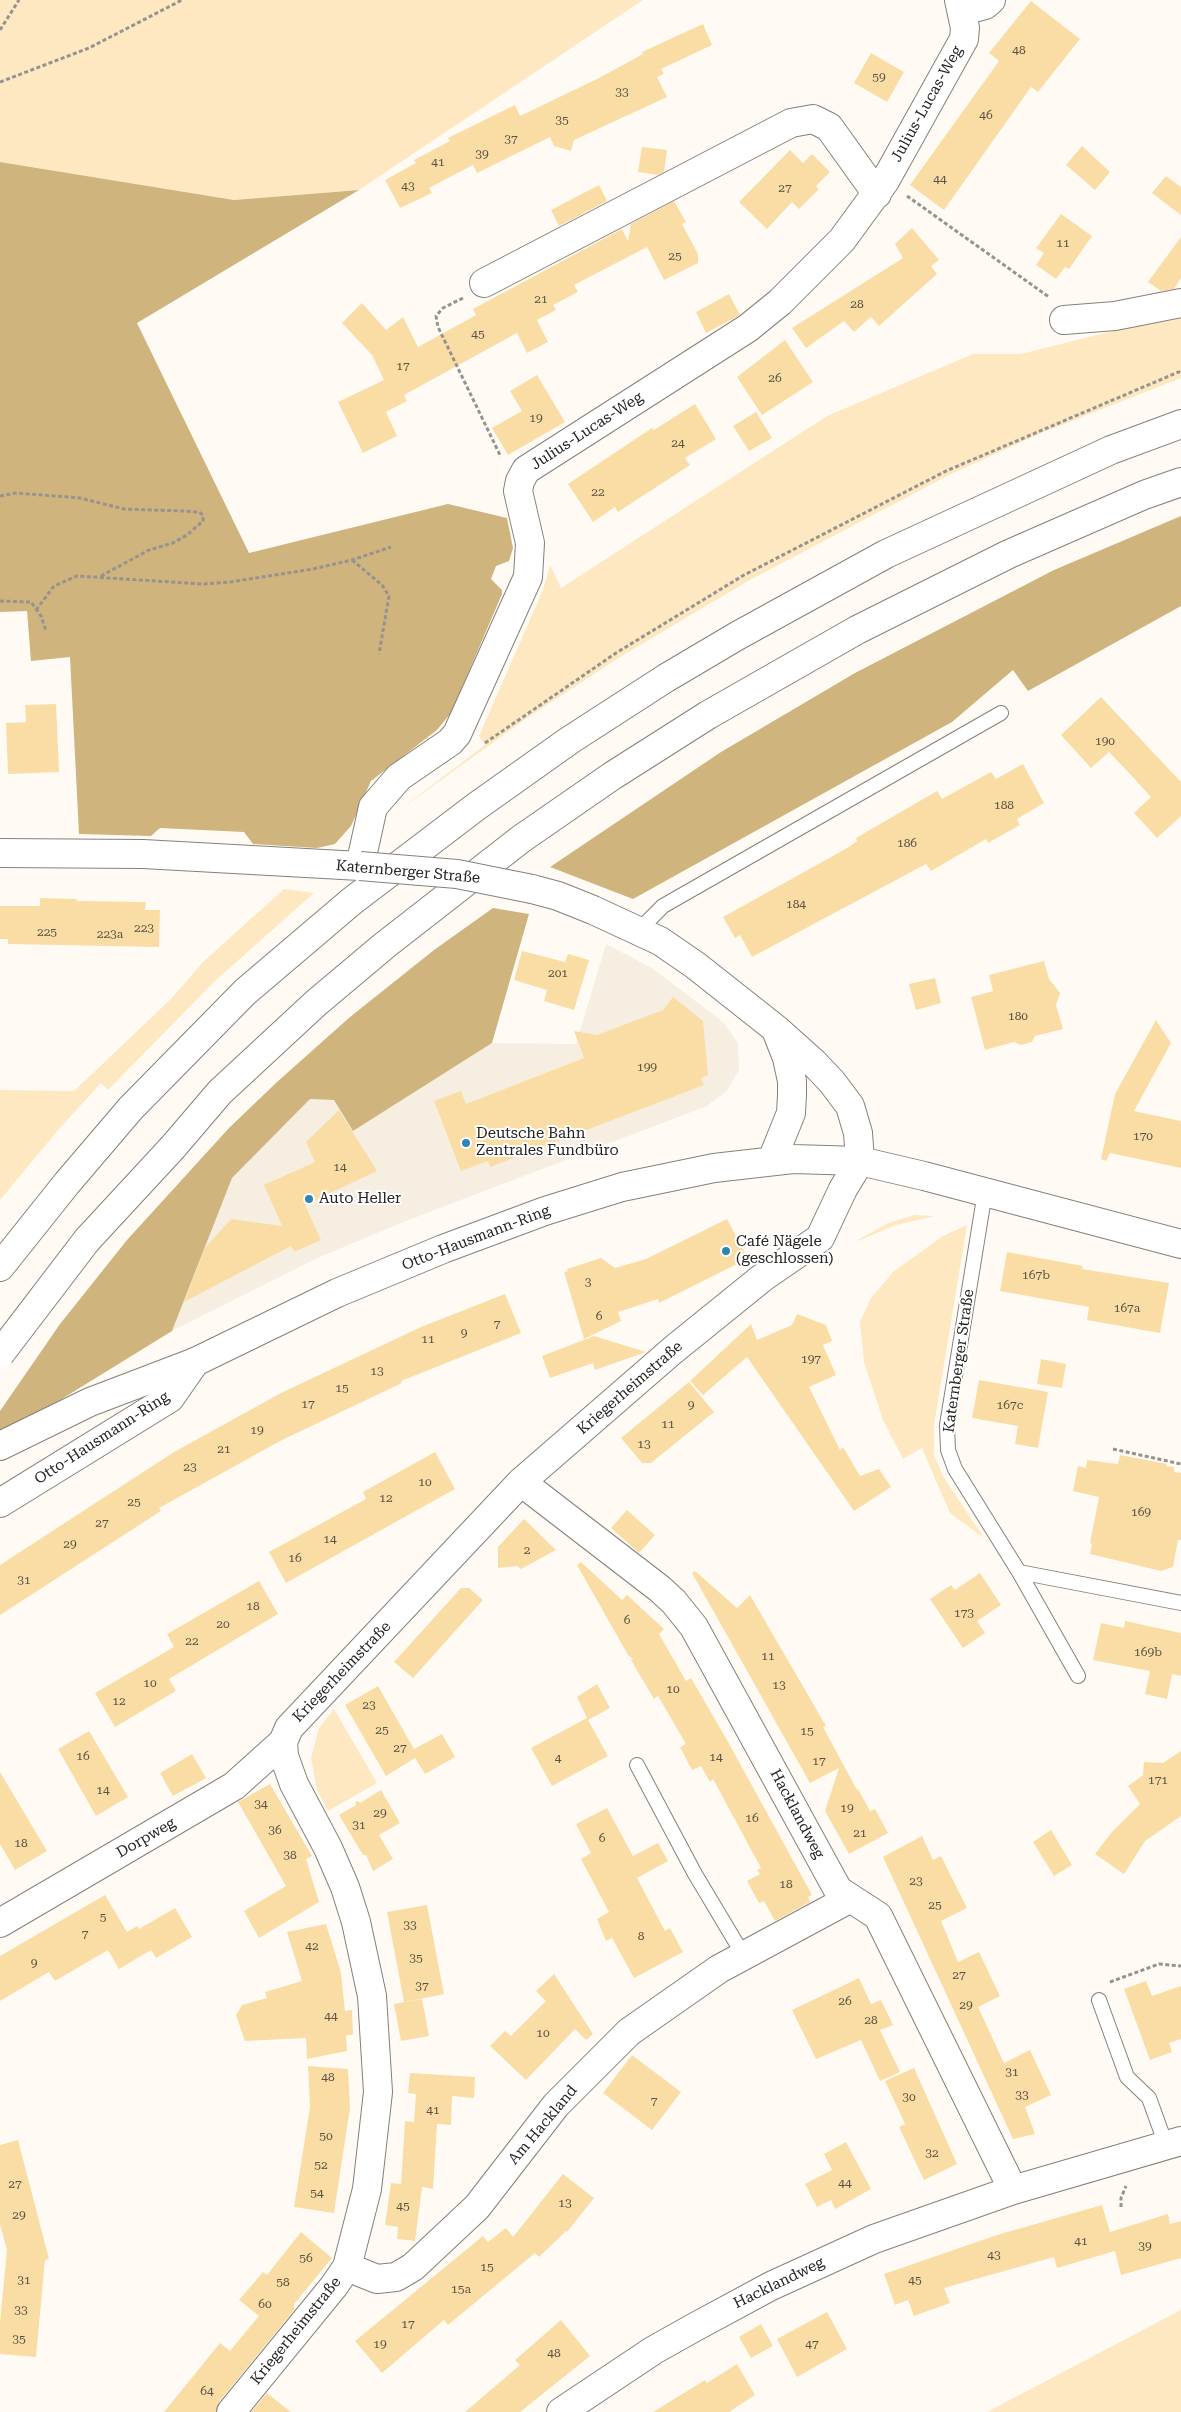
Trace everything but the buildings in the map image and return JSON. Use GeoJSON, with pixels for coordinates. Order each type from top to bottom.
{"type":"FeatureCollection","features":[{"type":"Feature","properties":{"kind":"main road","name":"Julius-Lucas-Weg"},"geometry":{"type":"LineString","coordinates":[[518,491],[520,481],[526,470],[748,328],[780,302],[842,240],[881,188],[964,38],[966,28],[961,6],[985,5],[991,0]]}},
{"type":"Feature","properties":{"kind":"main road"},"geometry":{"type":"LineString","coordinates":[[484,283],[791,123],[813,120],[829,127],[881,188]]}},
{"type":"Feature","properties":{"kind":"main road"},"geometry":{"type":"LineString","coordinates":[[1058,309],[1115,316],[1181,303]]}},
{"type":"Feature","properties":{"kind":"main road"},"geometry":{"type":"LineString","coordinates":[[0,1267],[67,1183],[131,1108],[245,992],[352,901],[477,806],[570,740],[737,636],[886,554],[1111,450],[1181,424]]}},
{"type":"Feature","properties":{"kind":"main road"},"geometry":{"type":"LineString","coordinates":[[0,1354],[87,1240],[173,1147],[220,1092],[316,1003],[362,964],[521,839],[612,776],[708,715],[857,630],[1009,554],[1144,495],[1181,482]]}},
{"type":"Feature","properties":{"kind":"main road"},"geometry":{"type":"LineString","coordinates":[[360,866],[373,807],[387,788],[407,770],[450,742],[466,718],[501,634],[528,577],[530,543],[518,491]]}},
{"type":"Feature","properties":{"kind":"main road","name":"Katernberger Straße"},"geometry":{"type":"LineString","coordinates":[[0,853],[143,854],[360,866],[457,874],[532,889],[567,900],[660,941],[695,965],[776,1029],[819,1068],[850,1106],[858,1132],[860,1161]]}},
{"type":"Feature","properties":{"kind":"main road"},"geometry":{"type":"LineString","coordinates":[[776,1029],[787,1058],[792,1081],[792,1095],[791,1113],[772,1160],[860,1161],[1181,1244]]}},
{"type":"Feature","properties":{"kind":"main road","name":"Otto-Hausmann-Ring"},"geometry":{"type":"LineString","coordinates":[[0,1446],[90,1402],[195,1362],[337,1293],[443,1249],[545,1211],[654,1179],[772,1160]]}},
{"type":"Feature","properties":{"kind":"main road","name":"Kriegerheimstraße"},"geometry":{"type":"LineString","coordinates":[[231,2412],[334,2286],[347,2267],[367,2189],[378,2092],[377,2041],[372,1996],[356,1922],[345,1887],[328,1848],[294,1784],[284,1756],[283,1742],[289,1728],[520,1482],[673,1350],[762,1278],[820,1238],[843,1189],[860,1161]]}},
{"type":"Feature","properties":{"kind":"main road","name":"Otto-Hausmann-Ring"},"geometry":{"type":"LineString","coordinates":[[0,1503],[170,1398],[195,1362]]}},
{"type":"Feature","properties":{"kind":"main road","name":"Hacklandweg"},"geometry":{"type":"LineString","coordinates":[[520,1482],[660,1589],[684,1614],[703,1641],[838,1890],[849,1899],[872,1910],[878,1916],[1013,2190]]}},
{"type":"Feature","properties":{"kind":"main road","name":"Dorpweg"},"geometry":{"type":"LineString","coordinates":[[0,1923],[234,1786],[283,1742]]}},
{"type":"Feature","properties":{"kind":"main road","name":"Am Hackland"},"geometry":{"type":"LineString","coordinates":[[347,2267],[377,2280],[396,2277],[413,2266],[477,2207],[556,2105],[629,2032],[719,1969],[849,1899]]}},
{"type":"Feature","properties":{"kind":"main road","name":"Hacklandweg"},"geometry":{"type":"LineString","coordinates":[[561,2412],[654,2350],[771,2286],[874,2239],[1013,2190],[1174,2143]]}},
{"type":"Feature","properties":{"kind":"lane"},"geometry":{"type":"LineString","coordinates":[[638,931],[663,906],[1001,713]]}},
{"type":"Feature","properties":{"kind":"lane","name":"Katernberger Straße"},"geometry":{"type":"LineString","coordinates":[[985,1192],[947,1426],[948,1450],[955,1469],[1019,1572],[1078,1676]]}},
{"type":"Feature","properties":{"kind":"lane"},"geometry":{"type":"LineString","coordinates":[[1019,1572],[1181,1603]]}},
{"type":"Feature","properties":{"kind":"lane"},"geometry":{"type":"LineString","coordinates":[[637,1764],[695,1874],[744,1956]]}},
{"type":"Feature","properties":{"kind":"lane","name":"Hacklandweg"},"geometry":{"type":"LineString","coordinates":[[1099,2000],[1126,2077],[1149,2098],[1174,2143]]}},
{"type":"Feature","properties":{"kind":"path"},"geometry":{"type":"LineString","coordinates":[[0,30],[19,0]]}},
{"type":"Feature","properties":{"kind":"path"},"geometry":{"type":"LineString","coordinates":[[0,82],[89,48],[182,0]]}},
{"type":"Feature","properties":{"kind":"path"},"geometry":{"type":"LineString","coordinates":[[881,188],[1058,309]]}},
{"type":"Feature","properties":{"kind":"path"},"geometry":{"type":"LineString","coordinates":[[484,283],[480,290],[443,308],[436,316],[438,327],[518,491]]}},
{"type":"Feature","properties":{"kind":"path"},"geometry":{"type":"LineString","coordinates":[[482,745],[616,653],[744,575],[946,471],[1181,371]]}},
{"type":"Feature","properties":{"kind":"path"},"geometry":{"type":"LineString","coordinates":[[0,496],[15,493],[80,498],[124,509],[199,512],[203,515],[203,521],[187,535],[173,543],[149,550],[98,577]]}},
{"type":"Feature","properties":{"kind":"path"},"geometry":{"type":"LineString","coordinates":[[36,610],[54,586],[77,576],[202,584],[230,582],[272,577],[352,560],[392,547]]}},
{"type":"Feature","properties":{"kind":"path"},"geometry":{"type":"LineString","coordinates":[[352,560],[382,585],[389,596],[379,654]]}},
{"type":"Feature","properties":{"kind":"path"},"geometry":{"type":"LineString","coordinates":[[0,601],[31,602],[41,616],[46,631]]}},
{"type":"Feature","properties":{"kind":"path"},"geometry":{"type":"LineString","coordinates":[[1113,1449],[1181,1464]]}},
{"type":"Feature","properties":{"kind":"path"},"geometry":{"type":"LineString","coordinates":[[1099,2000],[1098,1987],[1159,1964],[1181,1966]]}},
{"type":"Feature","properties":{"kind":"shaded area"},"geometry":{"type":"Polygon","coordinates":[[[0,0],[643,0],[359,190],[234,200],[0,162],[0,0]]]}},
{"type":"Feature","properties":{"kind":"shaded area"},"geometry":{"type":"Polygon","coordinates":[[[0,162],[234,200],[359,190],[137,323],[249,553],[448,504],[507,518],[513,548],[509,561],[496,566],[491,579],[502,590],[502,594],[451,713],[437,730],[371,781],[351,826],[335,844],[317,848],[253,844],[244,832],[160,828],[151,836],[79,834],[70,657],[31,661],[27,611],[0,612],[0,162]]]}},
{"type":"Feature","properties":{"kind":"shaded area"},"geometry":{"type":"Polygon","coordinates":[[[1181,314],[1181,378],[1039,434],[949,475],[748,581],[620,657],[527,718],[394,814],[485,745],[479,736],[543,590],[550,565],[561,588],[827,416],[973,354],[1021,354],[1181,314]]]}},
{"type":"Feature","properties":{"kind":"shaded area"},"geometry":{"type":"Polygon","coordinates":[[[1181,516],[1181,606],[1028,691],[1013,670],[952,722],[633,899],[550,867],[721,752],[855,673],[1054,570],[1181,516]]]}},
{"type":"Feature","properties":{"kind":"shaded area"},"geometry":{"type":"Polygon","coordinates":[[[284,889],[314,893],[215,981],[108,1090],[101,1083],[59,1129],[0,1200],[0,1090],[74,1091],[171,999],[203,962],[284,889]]]}},
{"type":"Feature","properties":{"kind":"shaded area"},"geometry":{"type":"Polygon","coordinates":[[[493,908],[529,914],[492,1043],[353,1131],[334,1100],[310,1099],[232,1178],[172,1331],[0,1437],[0,1411],[60,1324],[127,1240],[229,1128],[350,1017],[434,950],[493,908]]]}},
{"type":"Feature","properties":{"kind":"shaded area"},"geometry":{"type":"Polygon","coordinates":[[[606,944],[652,968],[723,1022],[738,1043],[739,1070],[728,1090],[707,1106],[406,1221],[315,1259],[172,1331],[232,1178],[310,1099],[334,1100],[353,1131],[492,1043],[576,1044],[606,944]]]}},
{"type":"Feature","properties":{"kind":"shaded area"},"geometry":{"type":"Polygon","coordinates":[[[915,1215],[935,1216],[896,1225],[858,1241],[888,1223],[915,1215]]]}},
{"type":"Feature","properties":{"kind":"shaded area"},"geometry":{"type":"Polygon","coordinates":[[[967,1225],[934,1425],[934,1455],[944,1478],[984,1538],[950,1513],[922,1448],[903,1459],[883,1420],[864,1362],[860,1322],[871,1298],[894,1271],[943,1236],[967,1225]]]}},
{"type":"Feature","properties":{"kind":"shaded area"},"geometry":{"type":"Polygon","coordinates":[[[334,1709],[377,1783],[328,1811],[317,1790],[311,1758],[319,1728],[334,1709]]]}},
{"type":"Feature","properties":{"kind":"shaded area"},"geometry":{"type":"Polygon","coordinates":[[[1181,2310],[1181,2412],[987,2412],[1181,2310]]]}},
{"type":"Feature","properties":{"kind":"place","name":"Deutsche Bahn Zentrales Fundbüro"},"geometry":{"type":"Point","coordinates":[466,1143]}},
{"type":"Feature","properties":{"kind":"place","name":"Auto Heller"},"geometry":{"type":"Point","coordinates":[309,1199]}},
{"type":"Feature","properties":{"kind":"place","name":"Café Nägele (geschlossen)"},"geometry":{"type":"Point","coordinates":[726,1251]}}]}
